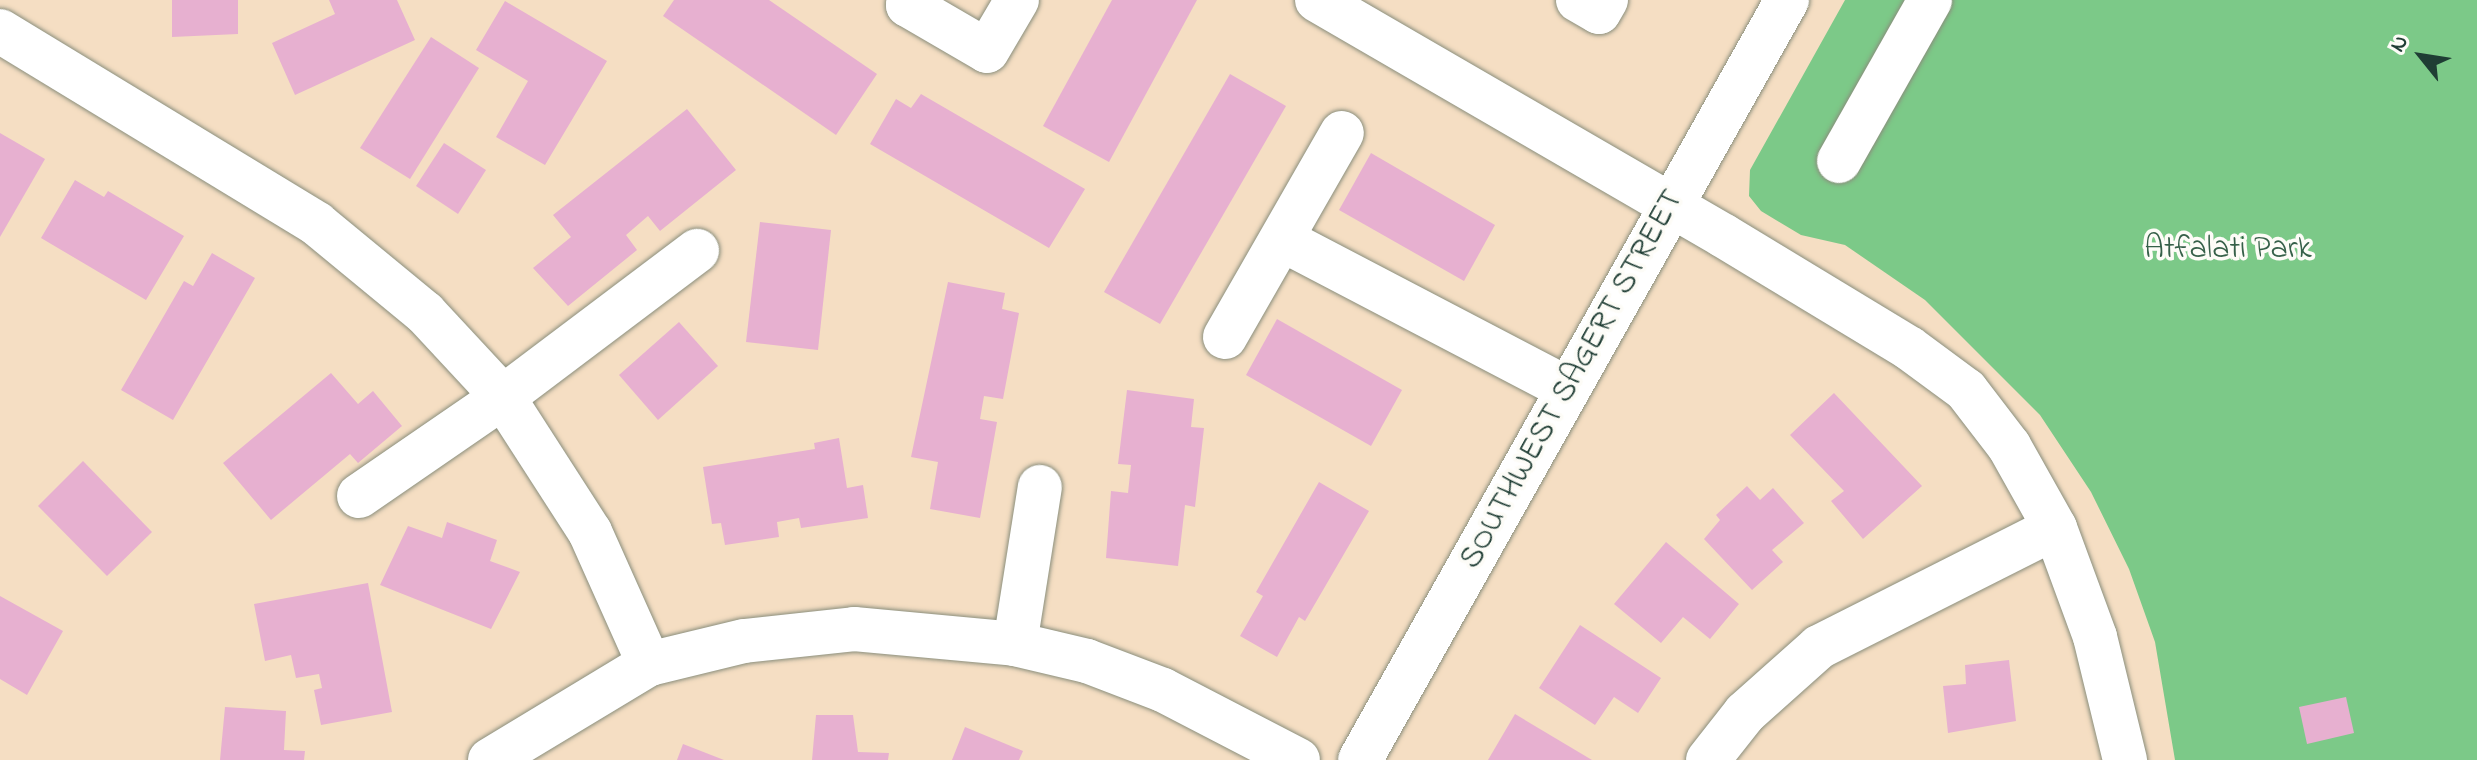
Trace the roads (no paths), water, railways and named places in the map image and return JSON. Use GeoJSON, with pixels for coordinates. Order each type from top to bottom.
{"type":"FeatureCollection","features":[{"type":"Feature","properties":{"kind":"street"},"geometry":{"type":"LineString","coordinates":[[911,0],[908,5],[987,51],[1017,0]]}},
{"type":"Feature","properties":{"kind":"street"},"geometry":{"type":"LineString","coordinates":[[1317,0],[1671,204],[1909,348],[1966,390],[2009,446],[2055,528],[2095,637],[2125,760]]}},
{"type":"Feature","properties":{"kind":"street"},"geometry":{"type":"LineString","coordinates":[[1578,0],[1599,12],[1606,0]]}},
{"type":"Feature","properties":{"kind":"street","name":"SOUTHWEST SAGERT STREET"},"geometry":{"type":"LineString","coordinates":[[1360,760],[1787,0]]}},
{"type":"Feature","properties":{"kind":"street"},"geometry":{"type":"LineString","coordinates":[[1839,161],[1930,0]]}},
{"type":"Feature","properties":{"kind":"street"},"geometry":{"type":"LineString","coordinates":[[0,31],[317,224],[425,313],[503,397],[590,532],[649,664]]}},
{"type":"Feature","properties":{"kind":"street"},"geometry":{"type":"LineString","coordinates":[[1225,337],[1342,133]]}},
{"type":"Feature","properties":{"kind":"street"},"geometry":{"type":"LineString","coordinates":[[1283,240],[1568,389]]}},
{"type":"Feature","properties":{"kind":"street"},"geometry":{"type":"LineString","coordinates":[[359,496],[503,397],[697,251]]}},
{"type":"Feature","properties":{"kind":"street"},"geometry":{"type":"LineString","coordinates":[[1015,644],[1040,487]]}},
{"type":"Feature","properties":{"kind":"street"},"geometry":{"type":"LineString","coordinates":[[1708,760],[1745,713],[1819,647],[2055,528]]}},
{"type":"Feature","properties":{"kind":"street"},"geometry":{"type":"LineString","coordinates":[[490,760],[649,664],[744,641],[854,629],[1015,644],[1087,661],[1163,690],[1298,760]]}},
{"type":"Feature","properties":{"kind":"park label","name":"Atfalati Park"},"geometry":{"type":"Point","coordinates":[2228,250]}}]}
